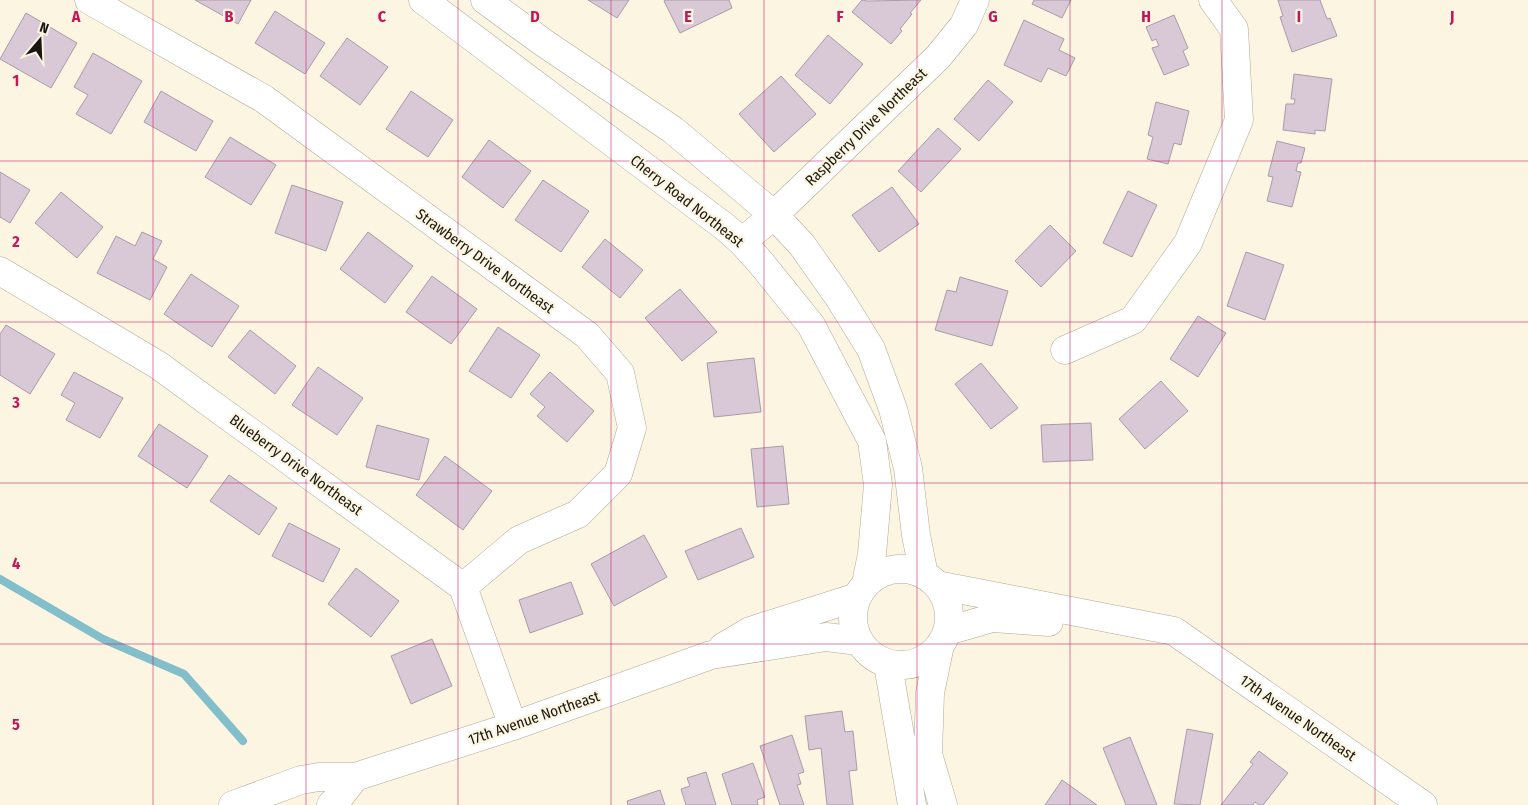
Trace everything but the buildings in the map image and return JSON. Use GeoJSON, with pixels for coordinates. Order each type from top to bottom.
{"type":"FeatureCollection","features":[{"type":"Feature","properties":{"kind":"street","name":"Strawberry Drive Northeast"},"geometry":{"type":"LineString","coordinates":[[89,0],[264,99],[587,335],[620,373],[632,428],[618,474],[578,514],[519,540],[463,587]]}},
{"type":"Feature","properties":{"kind":"street","name":"Cherry Road Northeast"},"geometry":{"type":"LineString","coordinates":[[423,0],[725,227],[742,242],[811,325],[872,441],[878,485],[872,554],[861,591]]}},
{"type":"Feature","properties":{"kind":"street"},"geometry":{"type":"LineString","coordinates":[[485,0],[544,43],[673,130],[774,214],[802,245],[840,299],[871,349],[892,409],[908,468],[916,535],[930,580]]}},
{"type":"Feature","properties":{"kind":"street","name":"Raspberry Drive Northeast"},"geometry":{"type":"LineString","coordinates":[[742,242],[774,214],[938,57],[964,25],[975,0]]}},
{"type":"Feature","properties":{"kind":"street"},"geometry":{"type":"LineString","coordinates":[[1065,350],[1133,320],[1188,243],[1239,120],[1234,29],[1213,0]]}},
{"type":"Feature","properties":{"kind":"street","name":"Blueberry Drive Northeast"},"geometry":{"type":"LineString","coordinates":[[0,271],[158,365],[463,587]]}},
{"type":"Feature","properties":{"kind":"street"},"geometry":{"type":"LineString","coordinates":[[943,805],[928,754],[930,693],[944,638],[949,614],[946,598],[930,580],[908,568],[892,570],[877,575],[861,591],[853,612],[854,627],[859,641],[869,653],[888,665],[913,664],[928,657],[944,638],[992,618],[1174,631]]}},
{"type":"Feature","properties":{"kind":"street","name":"17th Avenue Northeast"},"geometry":{"type":"LineString","coordinates":[[930,580],[1174,631],[1423,805]]}},
{"type":"Feature","properties":{"kind":"street"},"geometry":{"type":"LineString","coordinates":[[463,587],[513,726]]}},
{"type":"Feature","properties":{"kind":"street","name":"17th Avenue Northeast"},"geometry":{"type":"LineString","coordinates":[[711,655],[750,630],[861,591]]}},
{"type":"Feature","properties":{"kind":"street","name":"17th Avenue Northeast"},"geometry":{"type":"LineString","coordinates":[[233,805],[302,780],[319,777],[355,777],[513,726],[711,655],[826,637],[859,641]]}},
{"type":"Feature","properties":{"kind":"street"},"geometry":{"type":"LineString","coordinates":[[888,665],[912,805]]}},
{"type":"Feature","properties":{"kind":"street"},"geometry":{"type":"LineString","coordinates":[[331,805],[355,777]]}},
{"type":"Feature","properties":{"kind":"waterway"},"geometry":{"type":"LineString","coordinates":[[0,579],[103,639],[184,674],[243,741]]}}]}
